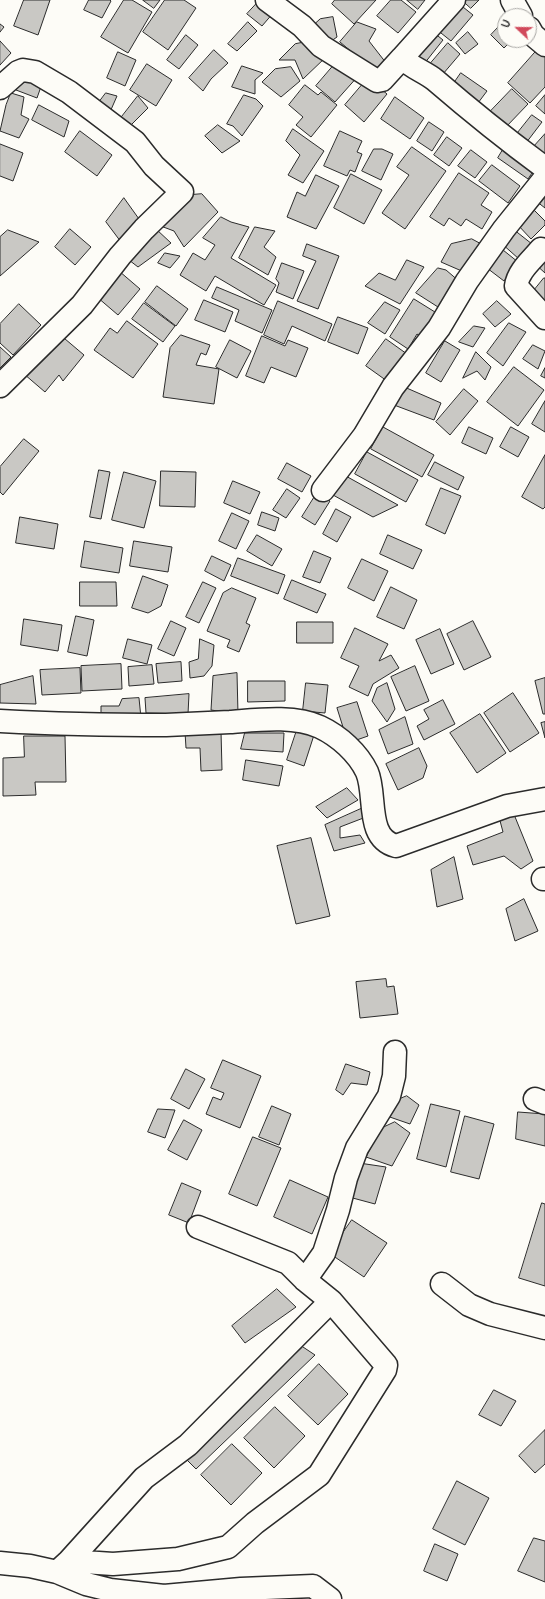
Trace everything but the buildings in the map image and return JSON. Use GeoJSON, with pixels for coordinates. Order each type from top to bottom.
{"type":"FeatureCollection","features":[{"type":"Feature","properties":{"kind":"street"},"geometry":{"type":"LineString","coordinates":[[267,0],[302,26],[321,46],[377,81],[382,80],[454,0]]}},
{"type":"Feature","properties":{"kind":"street"},"geometry":{"type":"LineString","coordinates":[[537,38],[545,45]]}},
{"type":"Feature","properties":{"kind":"street"},"geometry":{"type":"LineString","coordinates":[[402,58],[411,67],[433,79],[458,101],[545,168]]}},
{"type":"Feature","properties":{"kind":"street"},"geometry":{"type":"LineString","coordinates":[[0,88],[18,72],[23,70],[35,72],[69,92],[135,142],[154,166],[182,192],[139,234],[82,305],[0,386]]}},
{"type":"Feature","properties":{"kind":"street"},"geometry":{"type":"LineString","coordinates":[[323,490],[364,436],[392,387],[439,328],[467,281],[504,229],[545,178]]}},
{"type":"Feature","properties":{"kind":"street"},"geometry":{"type":"LineString","coordinates":[[541,249],[523,269],[516,280],[516,286],[545,318]]}},
{"type":"Feature","properties":{"kind":"street"},"geometry":{"type":"LineString","coordinates":[[0,721],[117,725],[230,722],[267,718],[294,721],[319,727],[351,748],[361,761],[368,774],[376,823],[381,838],[387,844],[396,846],[507,806],[545,799]]}},
{"type":"Feature","properties":{"kind":"street"},"geometry":{"type":"LineString","coordinates":[[305,1280],[324,1253],[338,1210],[346,1178],[357,1148],[389,1096],[394,1076],[395,1052]]}},
{"type":"Feature","properties":{"kind":"street"},"geometry":{"type":"LineString","coordinates":[[0,1563],[63,1567],[112,1564],[178,1559],[228,1547],[255,1523],[319,1475],[383,1374],[386,1365],[331,1301],[305,1280],[288,1263],[198,1227]]}},
{"type":"Feature","properties":{"kind":"street"},"geometry":{"type":"LineString","coordinates":[[442,1284],[469,1305],[490,1314],[545,1328]]}},
{"type":"Feature","properties":{"kind":"street"},"geometry":{"type":"LineString","coordinates":[[63,1567],[144,1478],[188,1445],[331,1301]]}},
{"type":"Feature","properties":{"kind":"street"},"geometry":{"type":"LineString","coordinates":[[63,1567],[86,1584],[110,1590],[162,1597],[241,1589],[313,1586],[330,1599]]}}]}
